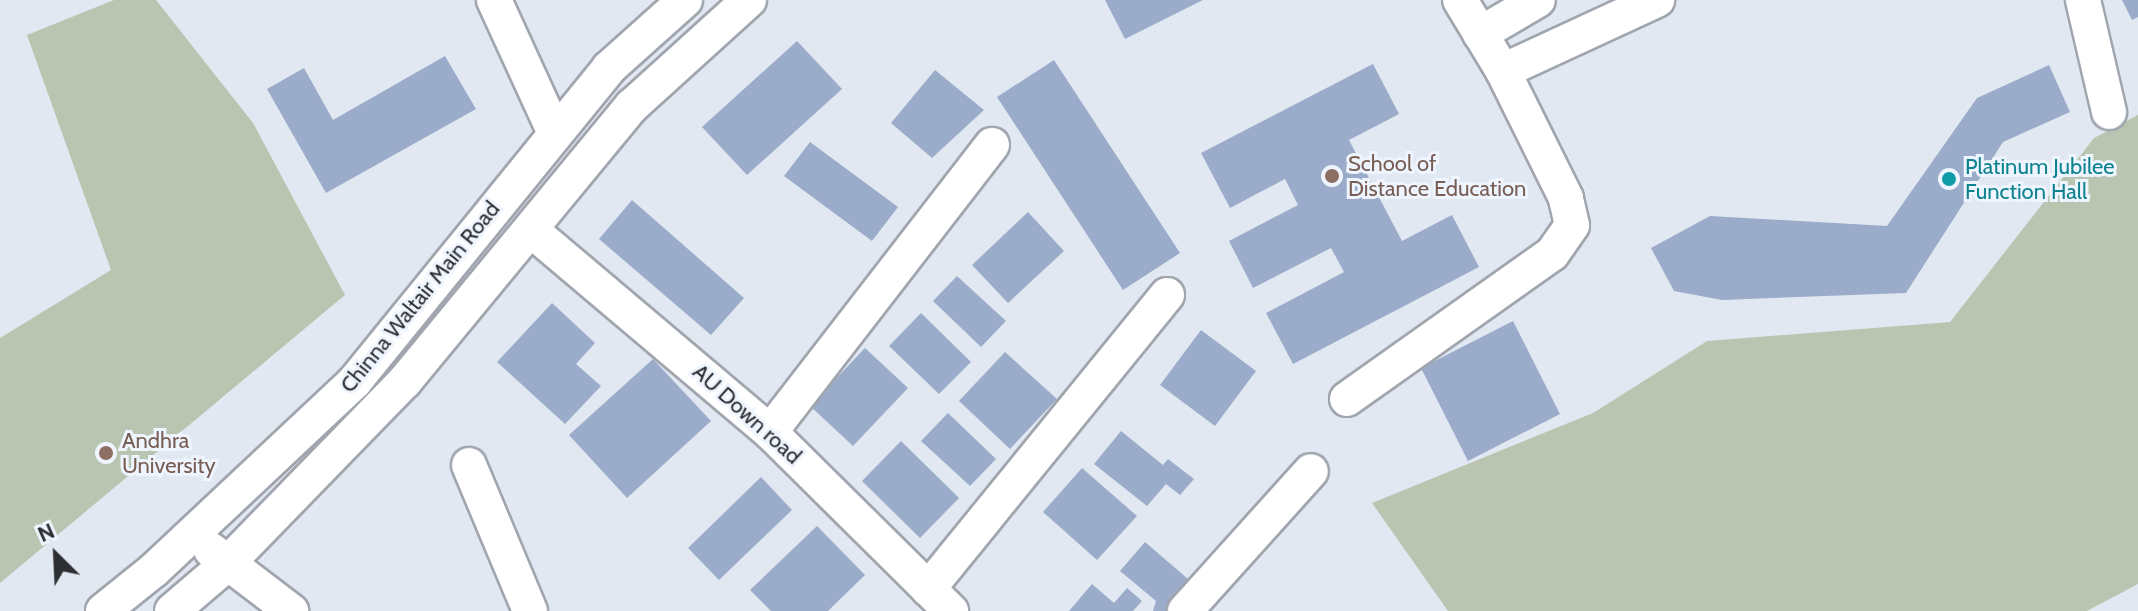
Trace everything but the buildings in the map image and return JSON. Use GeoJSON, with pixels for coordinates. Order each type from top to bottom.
{"type":"FeatureCollection","features":[{"type":"Feature","properties":{"kind":"street"},"geometry":{"type":"LineString","coordinates":[[494,0],[555,133]]}},
{"type":"Feature","properties":{"kind":"street","name":"Chinna Waltair Main Road"},"geometry":{"type":"LineString","coordinates":[[103,611],[193,534],[355,381],[609,68],[685,0]]}},
{"type":"Feature","properties":{"kind":"street","name":"Chinna Waltair Main Road"},"geometry":{"type":"LineString","coordinates":[[172,611],[227,564],[405,381],[632,106],[749,0]]}},
{"type":"Feature","properties":{"kind":"street"},"geometry":{"type":"LineString","coordinates":[[1347,399],[1552,254],[1566,238],[1572,225],[1566,198],[1503,71],[1460,0]]}},
{"type":"Feature","properties":{"kind":"street"},"geometry":{"type":"LineString","coordinates":[[1480,34],[1538,0]]}},
{"type":"Feature","properties":{"kind":"street"},"geometry":{"type":"LineString","coordinates":[[1503,71],[1657,0]]}},
{"type":"Feature","properties":{"kind":"street"},"geometry":{"type":"LineString","coordinates":[[2083,0],[2109,112]]}},
{"type":"Feature","properties":{"kind":"street"},"geometry":{"type":"LineString","coordinates":[[770,432],[992,145]]}},
{"type":"Feature","properties":{"kind":"street","name":"AU Down road"},"geometry":{"type":"LineString","coordinates":[[531,230],[770,432],[939,600]]}},
{"type":"Feature","properties":{"kind":"street"},"geometry":{"type":"LineString","coordinates":[[939,600],[1167,295]]}},
{"type":"Feature","properties":{"kind":"street"},"geometry":{"type":"LineString","coordinates":[[469,465],[530,611]]}},
{"type":"Feature","properties":{"kind":"street"},"geometry":{"type":"LineString","coordinates":[[1185,611],[1311,471]]}},
{"type":"Feature","properties":{"kind":"street"},"geometry":{"type":"LineString","coordinates":[[193,534],[227,564],[291,611]]}},
{"type":"Feature","properties":{"kind":"green space"},"geometry":{"type":"Polygon","coordinates":[[[114,0],[156,0],[253,123],[345,295],[0,583],[0,338],[111,270],[27,35],[114,0]]]}},
{"type":"Feature","properties":{"kind":"green space"},"geometry":{"type":"Polygon","coordinates":[[[2138,115],[2138,584],[2087,611],[1448,611],[1372,503],[1593,413],[1707,341],[1950,322],[2094,138],[2138,115]]]}},
{"type":"Feature","properties":{"kind":"place","name":"School of Distance Education"},"geometry":{"type":"Point","coordinates":[1332,176]}},
{"type":"Feature","properties":{"kind":"place","name":"Platinum Jubilee Function Hall"},"geometry":{"type":"Point","coordinates":[1949,179]}},
{"type":"Feature","properties":{"kind":"place","name":"Andhra University"},"geometry":{"type":"Point","coordinates":[106,453]}}]}
